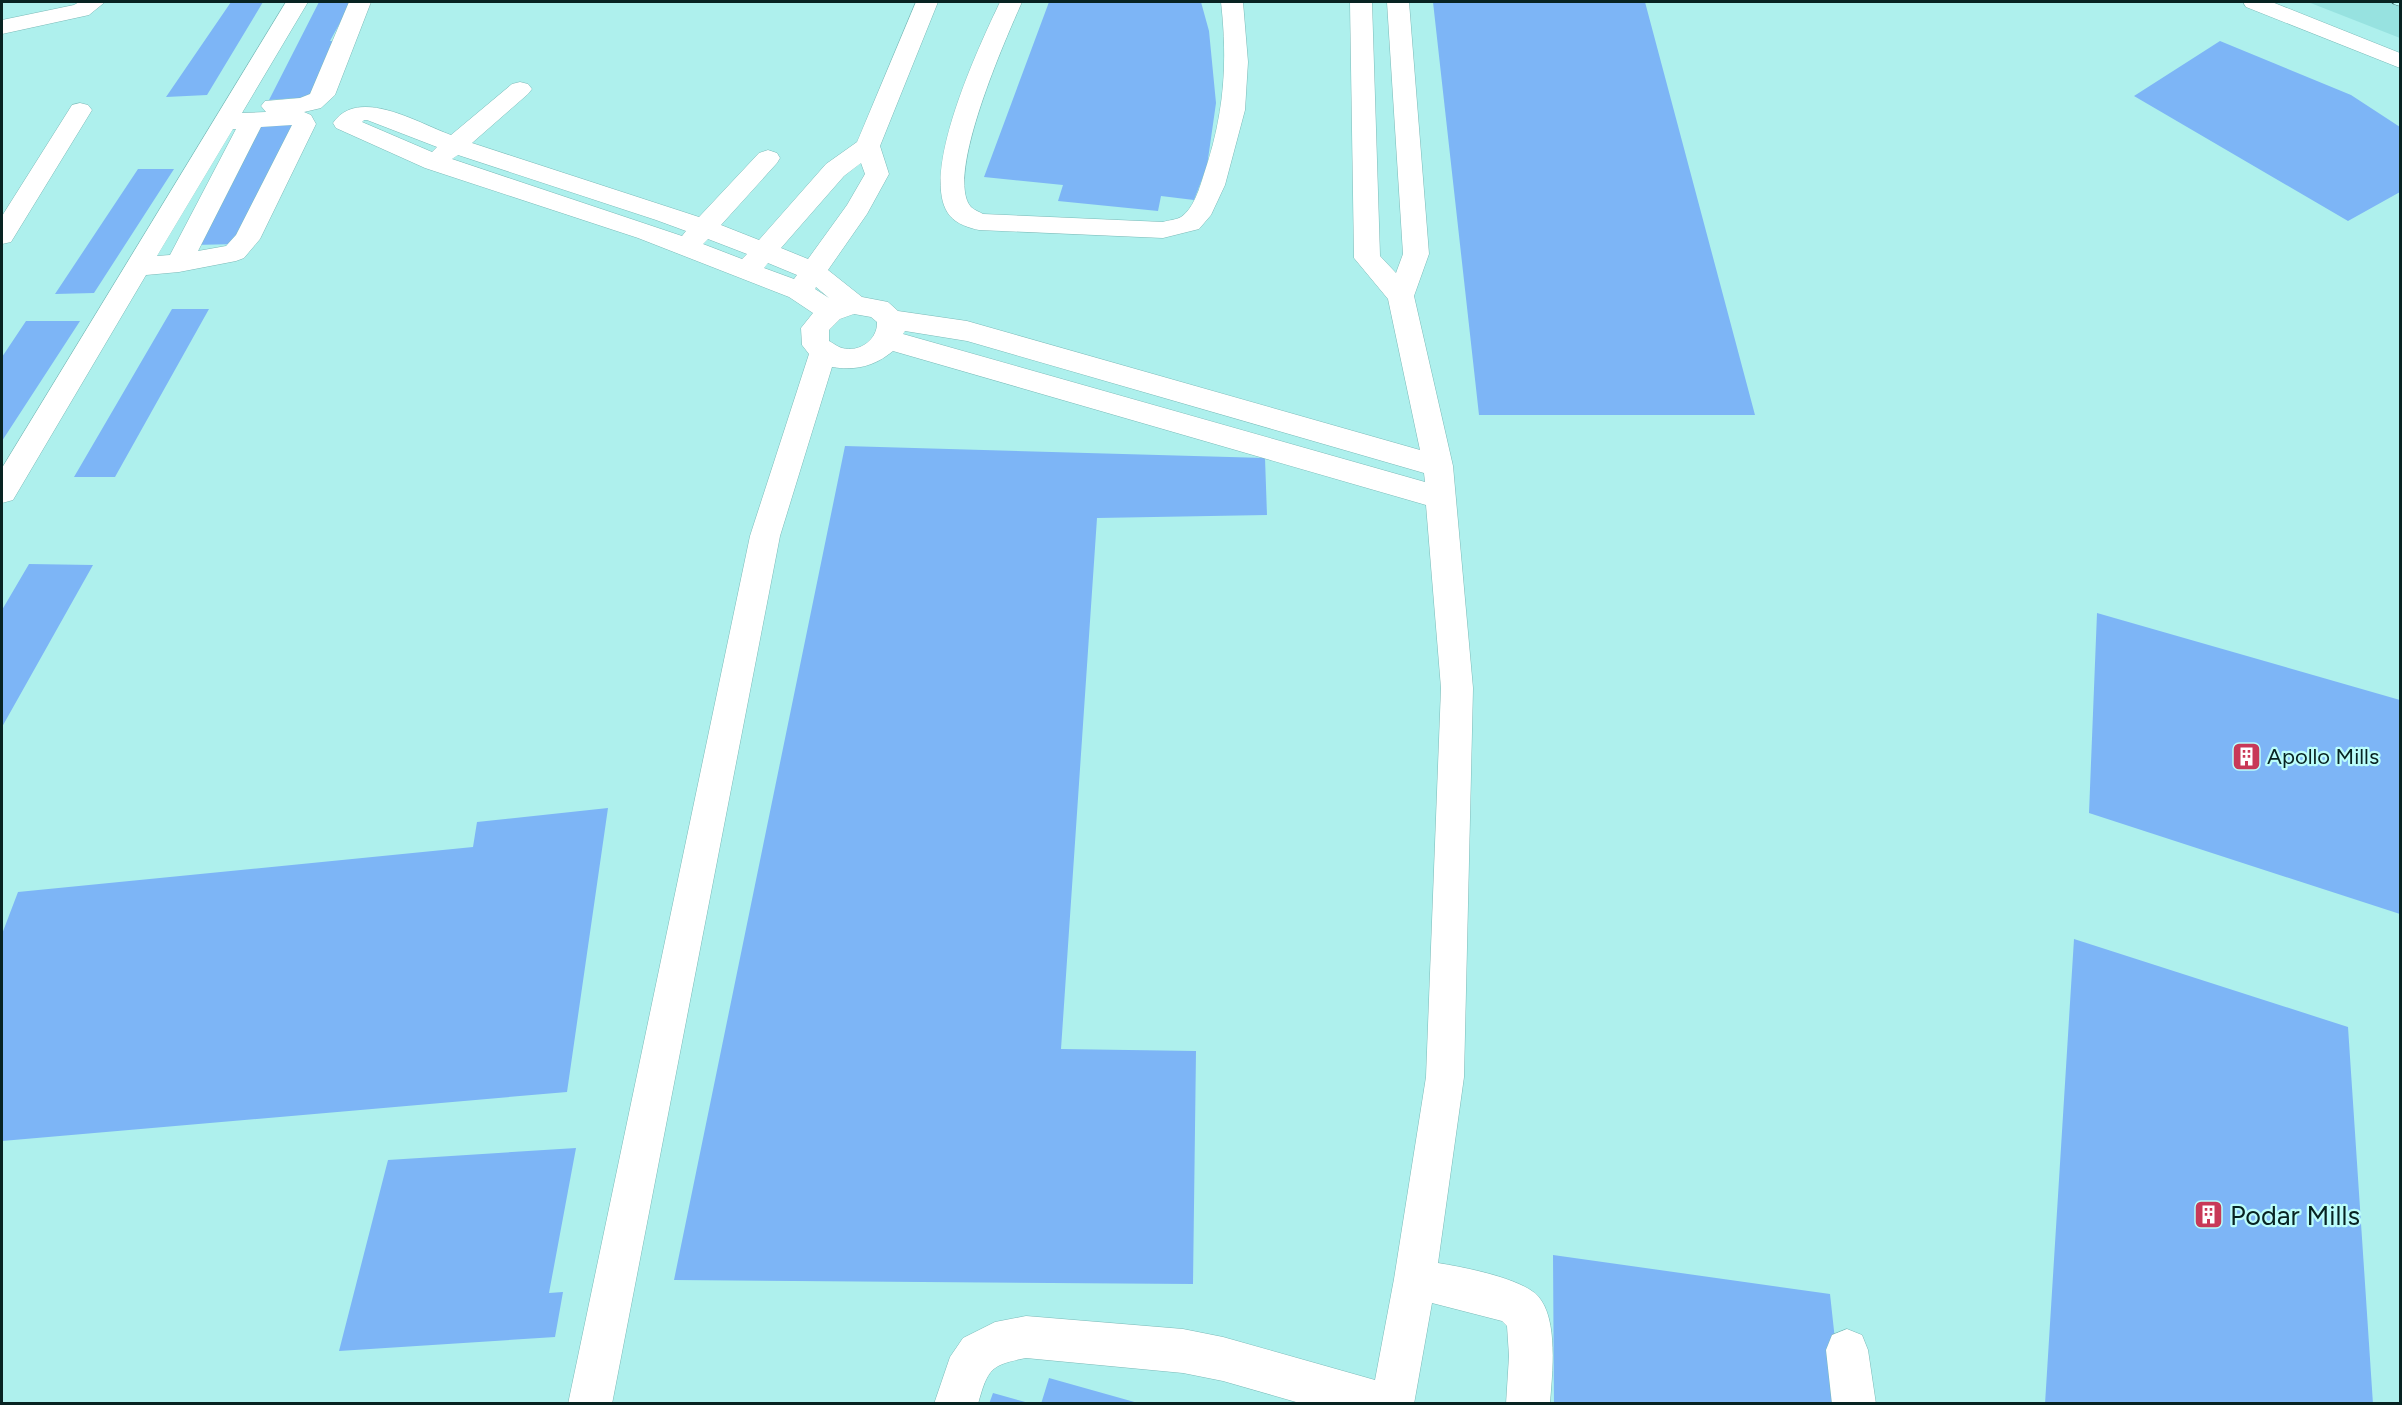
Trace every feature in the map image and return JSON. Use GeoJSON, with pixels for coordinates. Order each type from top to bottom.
{"type":"FeatureCollection","features":[{"type":"Feature","properties":{"kind":"street"},"geometry":{"type":"LineString","coordinates":[[2,27],[81,10],[94,2]]}},
{"type":"Feature","properties":{"kind":"street"},"geometry":{"type":"LineString","coordinates":[[2,492],[136,267],[237,116],[297,2]]}},
{"type":"Feature","properties":{"kind":"street"},"geometry":{"type":"LineString","coordinates":[[237,116],[319,101],[360,2]]}},
{"type":"Feature","properties":{"kind":"street"},"geometry":{"type":"LineString","coordinates":[[747,271],[835,170],[868,146],[927,2]]}},
{"type":"Feature","properties":{"kind":"street"},"geometry":{"type":"LineString","coordinates":[[1011,2],[962,120],[951,190],[959,211],[979,222],[1163,230],[1191,222],[1206,205],[1218,167],[1235,98],[1236,30],[1232,2]]}},
{"type":"Feature","properties":{"kind":"street"},"geometry":{"type":"LineString","coordinates":[[1361,2],[1367,258],[1401,296],[1439,482],[1458,688],[1445,1077],[1392,1404]]}},
{"type":"Feature","properties":{"kind":"street"},"geometry":{"type":"LineString","coordinates":[[1398,2],[1416,254],[1401,296]]}},
{"type":"Feature","properties":{"kind":"street"},"geometry":{"type":"LineString","coordinates":[[2254,2],[2400,61]]}},
{"type":"Feature","properties":{"kind":"street"},"geometry":{"type":"LineString","coordinates":[[526,91],[450,155],[580,197],[703,228],[764,251],[842,308],[877,308],[889,329],[1439,482]]}},
{"type":"Feature","properties":{"kind":"street"},"geometry":{"type":"LineString","coordinates":[[2,236],[80,110]]}},
{"type":"Feature","properties":{"kind":"street"},"geometry":{"type":"LineString","coordinates":[[136,267],[227,255],[241,247],[304,124],[303,120],[298,117],[237,116]]}},
{"type":"Feature","properties":{"kind":"street"},"geometry":{"type":"LineString","coordinates":[[179,263],[237,116]]}},
{"type":"Feature","properties":{"kind":"street"},"geometry":{"type":"LineString","coordinates":[[806,282],[858,208],[878,174],[868,146]]}},
{"type":"Feature","properties":{"kind":"street"},"geometry":{"type":"LineString","coordinates":[[686,247],[768,158]]}},
{"type":"Feature","properties":{"kind":"street"},"geometry":{"type":"LineString","coordinates":[[580,197],[686,247],[747,271],[806,282]]}},
{"type":"Feature","properties":{"kind":"street"},"geometry":{"type":"LineString","coordinates":[[842,308],[815,328],[816,345],[823,352],[838,358],[858,359],[881,348],[889,329]]}},
{"type":"Feature","properties":{"kind":"street"},"geometry":{"type":"LineString","coordinates":[[590,1404],[765,536],[823,352]]}},
{"type":"Feature","properties":{"kind":"street"},"geometry":{"type":"LineString","coordinates":[[1414,1279],[1509,1301],[1524,1312],[1529,1328],[1528,1404]]}},
{"type":"Feature","properties":{"kind":"street"},"geometry":{"type":"LineString","coordinates":[[956,1404],[965,1372],[978,1353],[995,1343],[1026,1337],[1193,1353],[1223,1359],[1381,1404]]}},
{"type":"Feature","properties":{"kind":"street"},"geometry":{"type":"LineString","coordinates":[[1847,1350],[1854,1404]]}},
{"type":"Feature","properties":{"kind":"shaded area"},"geometry":{"type":"Polygon","coordinates":[[[2308,2],[2400,2],[2400,38],[2308,2]]]}},
{"type":"Feature","properties":{"kind":"building"},"geometry":{"type":"Polygon","coordinates":[[[231,2],[263,2],[207,95],[166,97],[231,2]]]}},
{"type":"Feature","properties":{"kind":"building"},"geometry":{"type":"Polygon","coordinates":[[[319,2],[354,2],[330,41],[336,41],[314,101],[296,98],[269,100],[319,2]]]}},
{"type":"Feature","properties":{"kind":"building"},"geometry":{"type":"Polygon","coordinates":[[[1049,2],[1201,2],[1209,31],[1216,103],[1207,166],[1194,200],[1161,196],[1158,211],[1058,201],[1063,185],[984,177],[1049,2]]]}},
{"type":"Feature","properties":{"kind":"building"},"geometry":{"type":"Polygon","coordinates":[[[1433,2],[1645,2],[1755,415],[1479,415],[1433,2]]]}},
{"type":"Feature","properties":{"kind":"building"},"geometry":{"type":"Polygon","coordinates":[[[2220,41],[2351,95],[2400,127],[2400,192],[2348,221],[2134,96],[2220,41]]]}},
{"type":"Feature","properties":{"kind":"building"},"geometry":{"type":"Polygon","coordinates":[[[297,124],[238,244],[193,245],[260,125],[297,124]]]}},
{"type":"Feature","properties":{"kind":"building"},"geometry":{"type":"Polygon","coordinates":[[[138,169],[174,169],[94,293],[55,294],[138,169]]]}},
{"type":"Feature","properties":{"kind":"building"},"geometry":{"type":"Polygon","coordinates":[[[172,309],[209,309],[115,477],[74,477],[172,309]]]}},
{"type":"Feature","properties":{"kind":"building"},"geometry":{"type":"Polygon","coordinates":[[[26,321],[80,321],[2,441],[2,357],[26,321]]]}},
{"type":"Feature","properties":{"kind":"building"},"geometry":{"type":"Polygon","coordinates":[[[845,446],[1265,458],[1267,515],[1097,518],[1061,1049],[1196,1051],[1193,1284],[674,1280],[845,446]]]}},
{"type":"Feature","properties":{"kind":"building"},"geometry":{"type":"Polygon","coordinates":[[[29,564],[93,565],[2,727],[2,610],[29,564]]]}},
{"type":"Feature","properties":{"kind":"building","name":"Apollo Mills"},"geometry":{"type":"Polygon","coordinates":[[[2097,613],[2400,700],[2400,914],[2089,813],[2097,613]]]}},
{"type":"Feature","properties":{"kind":"building"},"geometry":{"type":"Polygon","coordinates":[[[608,808],[567,1092],[2,1141],[2,934],[18,892],[473,847],[477,822],[608,808]]]}},
{"type":"Feature","properties":{"kind":"building","name":"Podar Mills"},"geometry":{"type":"Polygon","coordinates":[[[2074,939],[2348,1027],[2373,1404],[2045,1404],[2074,939]]]}},
{"type":"Feature","properties":{"kind":"building"},"geometry":{"type":"Polygon","coordinates":[[[576,1148],[549,1293],[563,1292],[555,1337],[339,1351],[388,1160],[576,1148]]]}},
{"type":"Feature","properties":{"kind":"building"},"geometry":{"type":"Polygon","coordinates":[[[1553,1255],[1830,1294],[1842,1404],[1554,1404],[1553,1255]]]}},
{"type":"Feature","properties":{"kind":"building"},"geometry":{"type":"Polygon","coordinates":[[[1049,1378],[1138,1403],[1138,1404],[1041,1404],[1049,1378]]]}},
{"type":"Feature","properties":{"kind":"building"},"geometry":{"type":"Polygon","coordinates":[[[993,1393],[1029,1403],[1029,1404],[989,1404],[993,1393]]]}},
{"type":"Feature","properties":{"kind":"railway"},"geometry":{"type":"LineString","coordinates":[[2394,2],[2400,4]]}},
{"type":"Feature","properties":{"kind":"place","name":"Apollo Mills"},"geometry":{"type":"Point","coordinates":[2246,756]}},
{"type":"Feature","properties":{"kind":"place","name":"Podar Mills"},"geometry":{"type":"Point","coordinates":[2209,1215]}}]}
